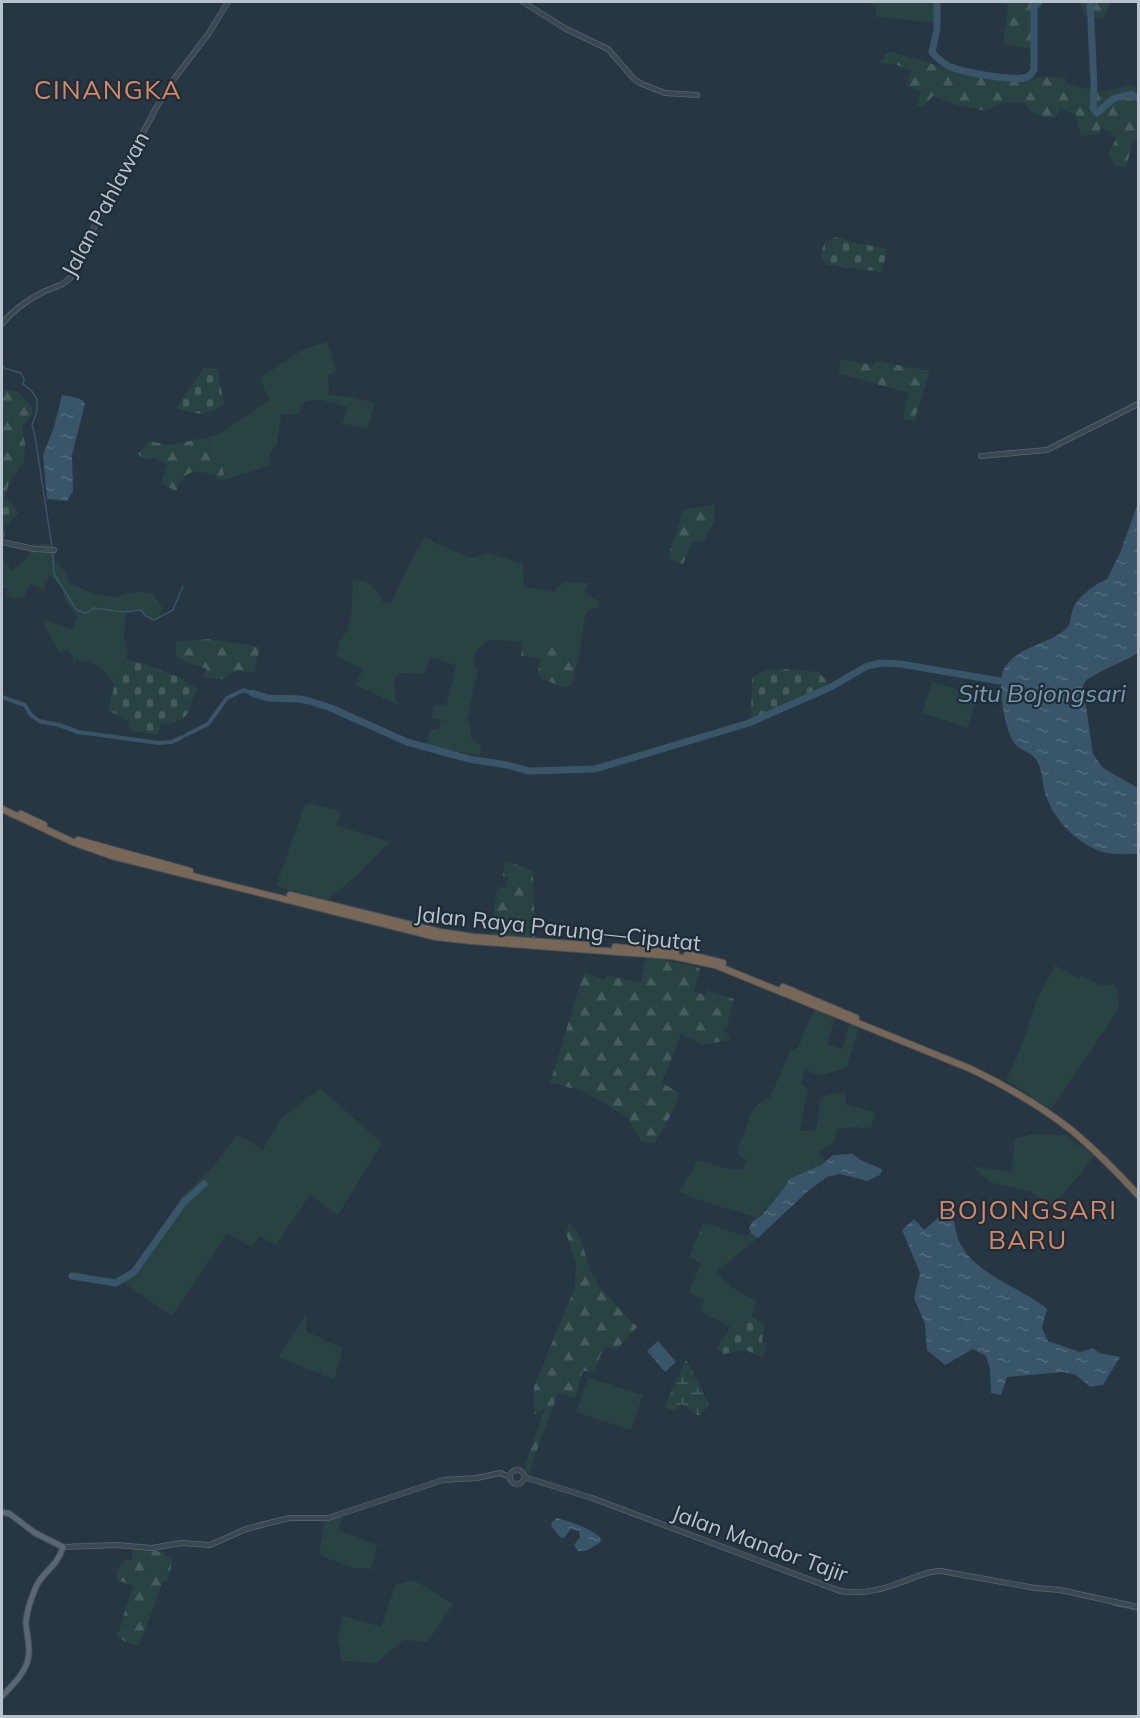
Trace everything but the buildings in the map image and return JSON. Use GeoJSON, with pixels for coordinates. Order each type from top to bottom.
{"type":"FeatureCollection","features":[{"type":"Feature","properties":{"kind":"highway","name":"Jalan Raya Parung—Ciputat"},"geometry":{"type":"LineString","coordinates":[[2,807],[95,851],[267,891],[435,936],[690,959],[724,968],[838,1012],[1002,1083],[1074,1133],[1138,1189]]}},
{"type":"Feature","properties":{"kind":"highway","name":"Jalan Raya Parung—Ciputat"},"geometry":{"type":"LineString","coordinates":[[1130,1183],[1138,1194]]}},
{"type":"Feature","properties":{"kind":"main road"},"geometry":{"type":"LineString","coordinates":[[2,1512],[10,1514],[27,1529],[63,1547],[57,1563],[39,1581],[31,1601],[26,1620],[29,1651],[27,1663],[2,1696]]}},
{"type":"Feature","properties":{"kind":"street","name":"Jalan Pahlawan"},"geometry":{"type":"LineString","coordinates":[[2,324],[12,312],[46,290],[64,284],[71,277],[105,204],[155,110],[228,2]]}},
{"type":"Feature","properties":{"kind":"street"},"geometry":{"type":"LineString","coordinates":[[523,2],[570,32],[608,49],[634,79],[642,84],[665,93],[697,95]]}},
{"type":"Feature","properties":{"kind":"street"},"geometry":{"type":"LineString","coordinates":[[981,456],[1047,450],[1138,404]]}},
{"type":"Feature","properties":{"kind":"street"},"geometry":{"type":"LineString","coordinates":[[2,542],[34,549],[52,550]]}},
{"type":"Feature","properties":{"kind":"street"},"geometry":{"type":"LineString","coordinates":[[63,1547],[117,1545],[152,1548],[181,1543],[210,1545],[246,1529],[289,1518],[320,1519],[333,1516],[444,1480],[477,1478],[500,1473],[510,1477],[516,1484],[521,1483],[524,1477],[523,1472],[518,1469],[513,1470],[510,1477]]}},
{"type":"Feature","properties":{"kind":"street","name":"Jalan Mandor Tajir"},"geometry":{"type":"LineString","coordinates":[[524,1477],[592,1498],[840,1592],[868,1593],[938,1570],[1035,1588],[1060,1590],[1138,1606]]}},
{"type":"Feature","properties":{"kind":"green space"},"geometry":{"type":"Polygon","coordinates":[[[873,2],[941,2],[937,23],[876,17],[876,9],[871,4],[873,2]]]}},
{"type":"Feature","properties":{"kind":"green space"},"geometry":{"type":"Polygon","coordinates":[[[1002,2],[1033,2],[1031,6],[1035,17],[1033,49],[1003,44],[1007,5],[1002,2]]]}},
{"type":"Feature","properties":{"kind":"green space"},"geometry":{"type":"Polygon","coordinates":[[[1080,2],[1111,2],[1102,19],[1085,16],[1080,2]]]}},
{"type":"Feature","properties":{"kind":"green space"},"geometry":{"type":"Polygon","coordinates":[[[889,51],[939,66],[999,78],[1065,77],[1066,84],[1102,92],[1130,85],[1138,88],[1138,143],[1133,140],[1126,168],[1114,165],[1109,153],[1116,139],[1109,130],[1100,128],[1100,134],[1081,136],[1076,115],[1060,108],[1056,118],[1034,113],[1025,103],[1000,103],[986,111],[960,106],[933,96],[923,107],[917,106],[921,92],[906,85],[911,71],[895,64],[880,63],[889,51]]]}},
{"type":"Feature","properties":{"kind":"green space"},"geometry":{"type":"Polygon","coordinates":[[[837,237],[887,249],[882,272],[827,265],[822,260],[823,248],[828,240],[837,237]]]}},
{"type":"Feature","properties":{"kind":"green space"},"geometry":{"type":"Polygon","coordinates":[[[327,342],[337,371],[328,375],[329,395],[375,403],[367,430],[342,423],[347,407],[321,400],[305,401],[299,414],[281,414],[277,445],[270,453],[269,466],[224,480],[223,465],[214,463],[208,452],[210,437],[217,435],[269,400],[260,378],[302,350],[327,342]]]}},
{"type":"Feature","properties":{"kind":"green space"},"geometry":{"type":"Polygon","coordinates":[[[842,359],[874,365],[875,361],[930,371],[914,421],[903,419],[908,393],[838,373],[842,359]]]}},
{"type":"Feature","properties":{"kind":"green space"},"geometry":{"type":"Polygon","coordinates":[[[204,367],[217,369],[224,404],[206,413],[176,408],[204,367]]]}},
{"type":"Feature","properties":{"kind":"green space"},"geometry":{"type":"Polygon","coordinates":[[[2,389],[18,392],[32,406],[32,416],[22,425],[25,444],[24,461],[9,483],[2,499],[2,389]]]}},
{"type":"Feature","properties":{"kind":"green space"},"geometry":{"type":"Polygon","coordinates":[[[210,437],[208,452],[214,463],[223,465],[224,480],[216,480],[216,476],[202,472],[191,472],[183,478],[176,491],[161,483],[167,464],[154,458],[146,460],[138,454],[149,441],[170,445],[210,437]]]}},
{"type":"Feature","properties":{"kind":"green space"},"geometry":{"type":"Polygon","coordinates":[[[5,496],[19,513],[5,527],[4,538],[2,538],[2,499],[5,496]]]}},
{"type":"Feature","properties":{"kind":"green space"},"geometry":{"type":"Polygon","coordinates":[[[714,505],[714,522],[703,542],[692,541],[683,564],[668,559],[683,510],[714,505]]]}},
{"type":"Feature","properties":{"kind":"green space"},"geometry":{"type":"Polygon","coordinates":[[[425,536],[435,543],[471,558],[488,553],[523,564],[524,587],[554,591],[564,582],[589,583],[584,592],[600,602],[598,608],[588,610],[580,649],[572,654],[561,653],[548,643],[488,640],[477,650],[474,664],[478,670],[467,719],[471,726],[472,738],[482,746],[480,756],[426,745],[429,731],[439,729],[441,720],[432,718],[434,705],[446,706],[456,666],[431,657],[424,674],[399,673],[394,684],[398,705],[355,685],[363,670],[336,655],[340,640],[348,630],[353,579],[367,583],[374,588],[382,601],[390,604],[425,536]]]}},
{"type":"Feature","properties":{"kind":"green space"},"geometry":{"type":"Polygon","coordinates":[[[32,544],[50,544],[50,550],[54,550],[55,561],[67,574],[68,582],[93,593],[114,597],[139,592],[153,594],[163,608],[159,616],[151,619],[139,609],[126,611],[124,637],[128,654],[114,688],[131,720],[129,731],[129,721],[108,712],[114,684],[106,673],[88,660],[84,663],[77,659],[73,665],[73,656],[68,651],[59,652],[43,623],[44,619],[72,630],[77,617],[66,602],[61,586],[49,575],[44,590],[30,584],[24,597],[13,599],[6,595],[8,589],[2,587],[2,557],[12,571],[28,556],[32,544]]]}},
{"type":"Feature","properties":{"kind":"green space"},"geometry":{"type":"Polygon","coordinates":[[[209,639],[260,647],[254,673],[237,670],[222,679],[203,677],[207,669],[176,656],[176,642],[209,639]]]}},
{"type":"Feature","properties":{"kind":"green space"},"geometry":{"type":"Polygon","coordinates":[[[522,642],[548,643],[566,654],[580,649],[572,686],[563,687],[540,678],[538,672],[540,658],[521,656],[522,642]]]}},
{"type":"Feature","properties":{"kind":"green space"},"geometry":{"type":"Polygon","coordinates":[[[126,659],[176,676],[197,688],[186,715],[178,721],[161,724],[158,735],[129,731],[131,720],[110,711],[114,688],[126,659]]]}},
{"type":"Feature","properties":{"kind":"green space"},"geometry":{"type":"Polygon","coordinates":[[[794,669],[819,672],[829,684],[751,720],[752,679],[766,671],[794,669]]]}},
{"type":"Feature","properties":{"kind":"green space"},"geometry":{"type":"Polygon","coordinates":[[[932,682],[978,695],[968,728],[922,713],[932,682]]]}},
{"type":"Feature","properties":{"kind":"green space"},"geometry":{"type":"Polygon","coordinates":[[[310,803],[341,812],[336,825],[390,842],[355,877],[327,900],[276,886],[305,804],[310,803]]]}},
{"type":"Feature","properties":{"kind":"green space"},"geometry":{"type":"Polygon","coordinates":[[[505,861],[533,870],[535,945],[490,942],[497,887],[506,888],[508,877],[503,876],[505,861]]]}},
{"type":"Feature","properties":{"kind":"green space"},"geometry":{"type":"Polygon","coordinates":[[[646,955],[700,968],[694,992],[706,995],[707,991],[734,999],[727,1026],[723,1030],[730,1037],[729,1040],[702,1045],[681,1034],[662,1083],[680,1093],[655,1143],[641,1141],[627,1117],[584,1091],[550,1083],[584,972],[605,980],[607,975],[641,983],[646,955]]]}},
{"type":"Feature","properties":{"kind":"green space"},"geometry":{"type":"Polygon","coordinates":[[[1055,965],[1079,979],[1081,976],[1101,985],[1114,985],[1117,989],[1119,1009],[1051,1109],[1006,1080],[1022,1045],[1036,1001],[1055,965]]]}},
{"type":"Feature","properties":{"kind":"green space"},"geometry":{"type":"Polygon","coordinates":[[[815,1008],[835,1015],[828,1045],[842,1049],[850,1022],[860,1025],[847,1067],[819,1076],[805,1069],[801,1084],[808,1089],[800,1131],[816,1130],[821,1097],[845,1091],[845,1104],[875,1112],[871,1129],[856,1127],[837,1129],[834,1142],[819,1152],[825,1161],[789,1179],[758,1218],[679,1192],[696,1160],[726,1168],[744,1168],[746,1160],[738,1154],[738,1151],[751,1114],[755,1107],[770,1098],[790,1051],[797,1049],[815,1008]]]}},
{"type":"Feature","properties":{"kind":"green space"},"geometry":{"type":"Polygon","coordinates":[[[320,1088],[382,1143],[338,1215],[310,1195],[276,1245],[260,1236],[251,1247],[227,1233],[172,1316],[115,1277],[129,1271],[138,1262],[182,1196],[213,1167],[237,1134],[263,1149],[282,1118],[320,1088]]]}},
{"type":"Feature","properties":{"kind":"green space"},"geometry":{"type":"Polygon","coordinates":[[[1031,1134],[1067,1135],[1094,1156],[1052,1209],[1032,1192],[989,1182],[972,1166],[1012,1172],[1014,1139],[1031,1134]]]}},
{"type":"Feature","properties":{"kind":"green space"},"geometry":{"type":"Polygon","coordinates":[[[569,1222],[580,1236],[590,1270],[600,1288],[637,1327],[616,1350],[607,1346],[594,1372],[583,1371],[575,1398],[558,1393],[527,1477],[525,1466],[545,1408],[534,1414],[534,1387],[575,1287],[576,1262],[566,1233],[569,1222]]]}},
{"type":"Feature","properties":{"kind":"green space"},"geometry":{"type":"Polygon","coordinates":[[[703,1223],[746,1236],[751,1233],[758,1238],[716,1272],[731,1287],[757,1301],[752,1316],[737,1331],[700,1311],[704,1300],[689,1293],[701,1263],[689,1257],[703,1223]]]}},
{"type":"Feature","properties":{"kind":"green space"},"geometry":{"type":"Polygon","coordinates":[[[703,1223],[727,1230],[730,1235],[728,1242],[699,1233],[703,1223]]]}},
{"type":"Feature","properties":{"kind":"green space"},"geometry":{"type":"Polygon","coordinates":[[[307,1313],[306,1331],[343,1348],[334,1380],[278,1357],[307,1313]]]}},
{"type":"Feature","properties":{"kind":"green space"},"geometry":{"type":"Polygon","coordinates":[[[752,1316],[764,1326],[762,1342],[767,1346],[763,1357],[745,1350],[723,1354],[716,1348],[731,1327],[737,1331],[752,1316]]]}},
{"type":"Feature","properties":{"kind":"green space"},"geometry":{"type":"Polygon","coordinates":[[[686,1360],[709,1406],[699,1416],[681,1404],[674,1412],[664,1406],[686,1360]]]}},
{"type":"Feature","properties":{"kind":"green space"},"geometry":{"type":"Polygon","coordinates":[[[588,1377],[643,1395],[631,1430],[576,1412],[588,1377]]]}},
{"type":"Feature","properties":{"kind":"green space"},"geometry":{"type":"Polygon","coordinates":[[[343,1515],[338,1530],[377,1545],[371,1569],[353,1568],[319,1555],[324,1522],[343,1515]]]}},
{"type":"Feature","properties":{"kind":"green space"},"geometry":{"type":"Polygon","coordinates":[[[133,1548],[165,1552],[165,1556],[173,1557],[168,1581],[163,1581],[139,1646],[117,1636],[133,1586],[117,1580],[117,1571],[124,1560],[132,1560],[133,1548]]]}},
{"type":"Feature","properties":{"kind":"green space"},"geometry":{"type":"Polygon","coordinates":[[[414,1580],[453,1604],[428,1642],[404,1640],[376,1663],[341,1661],[338,1636],[342,1615],[381,1627],[395,1585],[414,1580]]]}},
{"type":"Feature","properties":{"kind":"water"},"geometry":{"type":"Polygon","coordinates":[[[62,395],[78,398],[85,404],[72,455],[73,491],[67,501],[47,499],[43,455],[54,427],[62,395]]]}},
{"type":"Feature","properties":{"kind":"water","name":"Situ Bojongsari"},"geometry":{"type":"Polygon","coordinates":[[[1138,503],[1138,653],[1087,679],[1083,686],[1093,754],[1103,768],[1138,788],[1138,854],[1115,854],[1102,852],[1084,843],[1068,830],[1055,814],[1046,796],[1037,761],[1016,745],[1008,731],[1001,678],[1008,663],[1015,656],[1066,629],[1074,606],[1082,596],[1107,579],[1120,553],[1138,503]]]}},
{"type":"Feature","properties":{"kind":"water"},"geometry":{"type":"Polygon","coordinates":[[[853,1154],[860,1160],[882,1169],[880,1175],[867,1181],[840,1174],[827,1177],[809,1190],[758,1238],[751,1233],[749,1228],[752,1222],[762,1215],[789,1179],[821,1165],[833,1155],[853,1154]]]}},
{"type":"Feature","properties":{"kind":"water"},"geometry":{"type":"Polygon","coordinates":[[[953,1205],[951,1209],[957,1237],[969,1256],[989,1274],[1047,1309],[1042,1328],[1048,1341],[1080,1352],[1093,1348],[1099,1353],[1120,1357],[1103,1385],[1090,1387],[1076,1375],[1063,1372],[1007,1377],[1001,1395],[991,1393],[990,1369],[986,1356],[973,1349],[945,1365],[927,1350],[925,1324],[914,1298],[920,1273],[902,1230],[914,1219],[924,1230],[953,1205]]]}},
{"type":"Feature","properties":{"kind":"water"},"geometry":{"type":"Polygon","coordinates":[[[658,1341],[676,1362],[665,1372],[647,1351],[658,1341]]]}},
{"type":"Feature","properties":{"kind":"water"},"geometry":{"type":"Polygon","coordinates":[[[557,1518],[590,1530],[600,1537],[601,1542],[586,1551],[578,1551],[574,1545],[580,1537],[579,1531],[571,1529],[564,1538],[560,1537],[551,1526],[557,1518]]]}},
{"type":"Feature","properties":{"kind":"waterway"},"geometry":{"type":"LineString","coordinates":[[937,2],[937,29],[932,52],[945,64],[957,69],[1012,78],[1027,77],[1034,70],[1034,7],[1039,2]]}},
{"type":"Feature","properties":{"kind":"waterway"},"geometry":{"type":"LineString","coordinates":[[1090,2],[1093,108],[1097,113],[1113,99],[1131,94],[1138,98]]}},
{"type":"Feature","properties":{"kind":"waterway"},"geometry":{"type":"LineString","coordinates":[[2,364],[4,368],[21,373],[24,379],[23,384],[37,399],[37,411],[32,425],[52,547],[54,574],[76,609],[84,613],[93,608],[125,612],[141,610],[154,620],[173,610],[183,586]]}},
{"type":"Feature","properties":{"kind":"waterway"},"geometry":{"type":"LineString","coordinates":[[252,693],[268,698],[309,701],[331,708],[407,742],[469,759],[529,771],[595,769],[749,723],[831,687],[867,666],[881,663],[901,664],[1000,681]]}},
{"type":"Feature","properties":{"kind":"waterway"},"geometry":{"type":"LineString","coordinates":[[186,735],[208,724],[227,698],[244,690],[249,692]]}},
{"type":"Feature","properties":{"kind":"waterway"},"geometry":{"type":"LineString","coordinates":[[2,697],[25,705],[31,715],[39,721],[78,732],[159,743],[172,742],[182,737]]}},
{"type":"Feature","properties":{"kind":"waterway"},"geometry":{"type":"LineString","coordinates":[[72,1276],[116,1283],[134,1272],[184,1202],[204,1184]]}},
{"type":"Feature","properties":{"kind":"waterway"},"geometry":{"type":"LineString","coordinates":[[1113,1605],[1138,1610]]}},
{"type":"Feature","properties":{"kind":"district","name":"CINANGKA"},"geometry":{"type":"Point","coordinates":[108,90]}},
{"type":"Feature","properties":{"kind":"district","name":"BOJONGSARI BARU"},"geometry":{"type":"Point","coordinates":[1028,1225]}}]}
